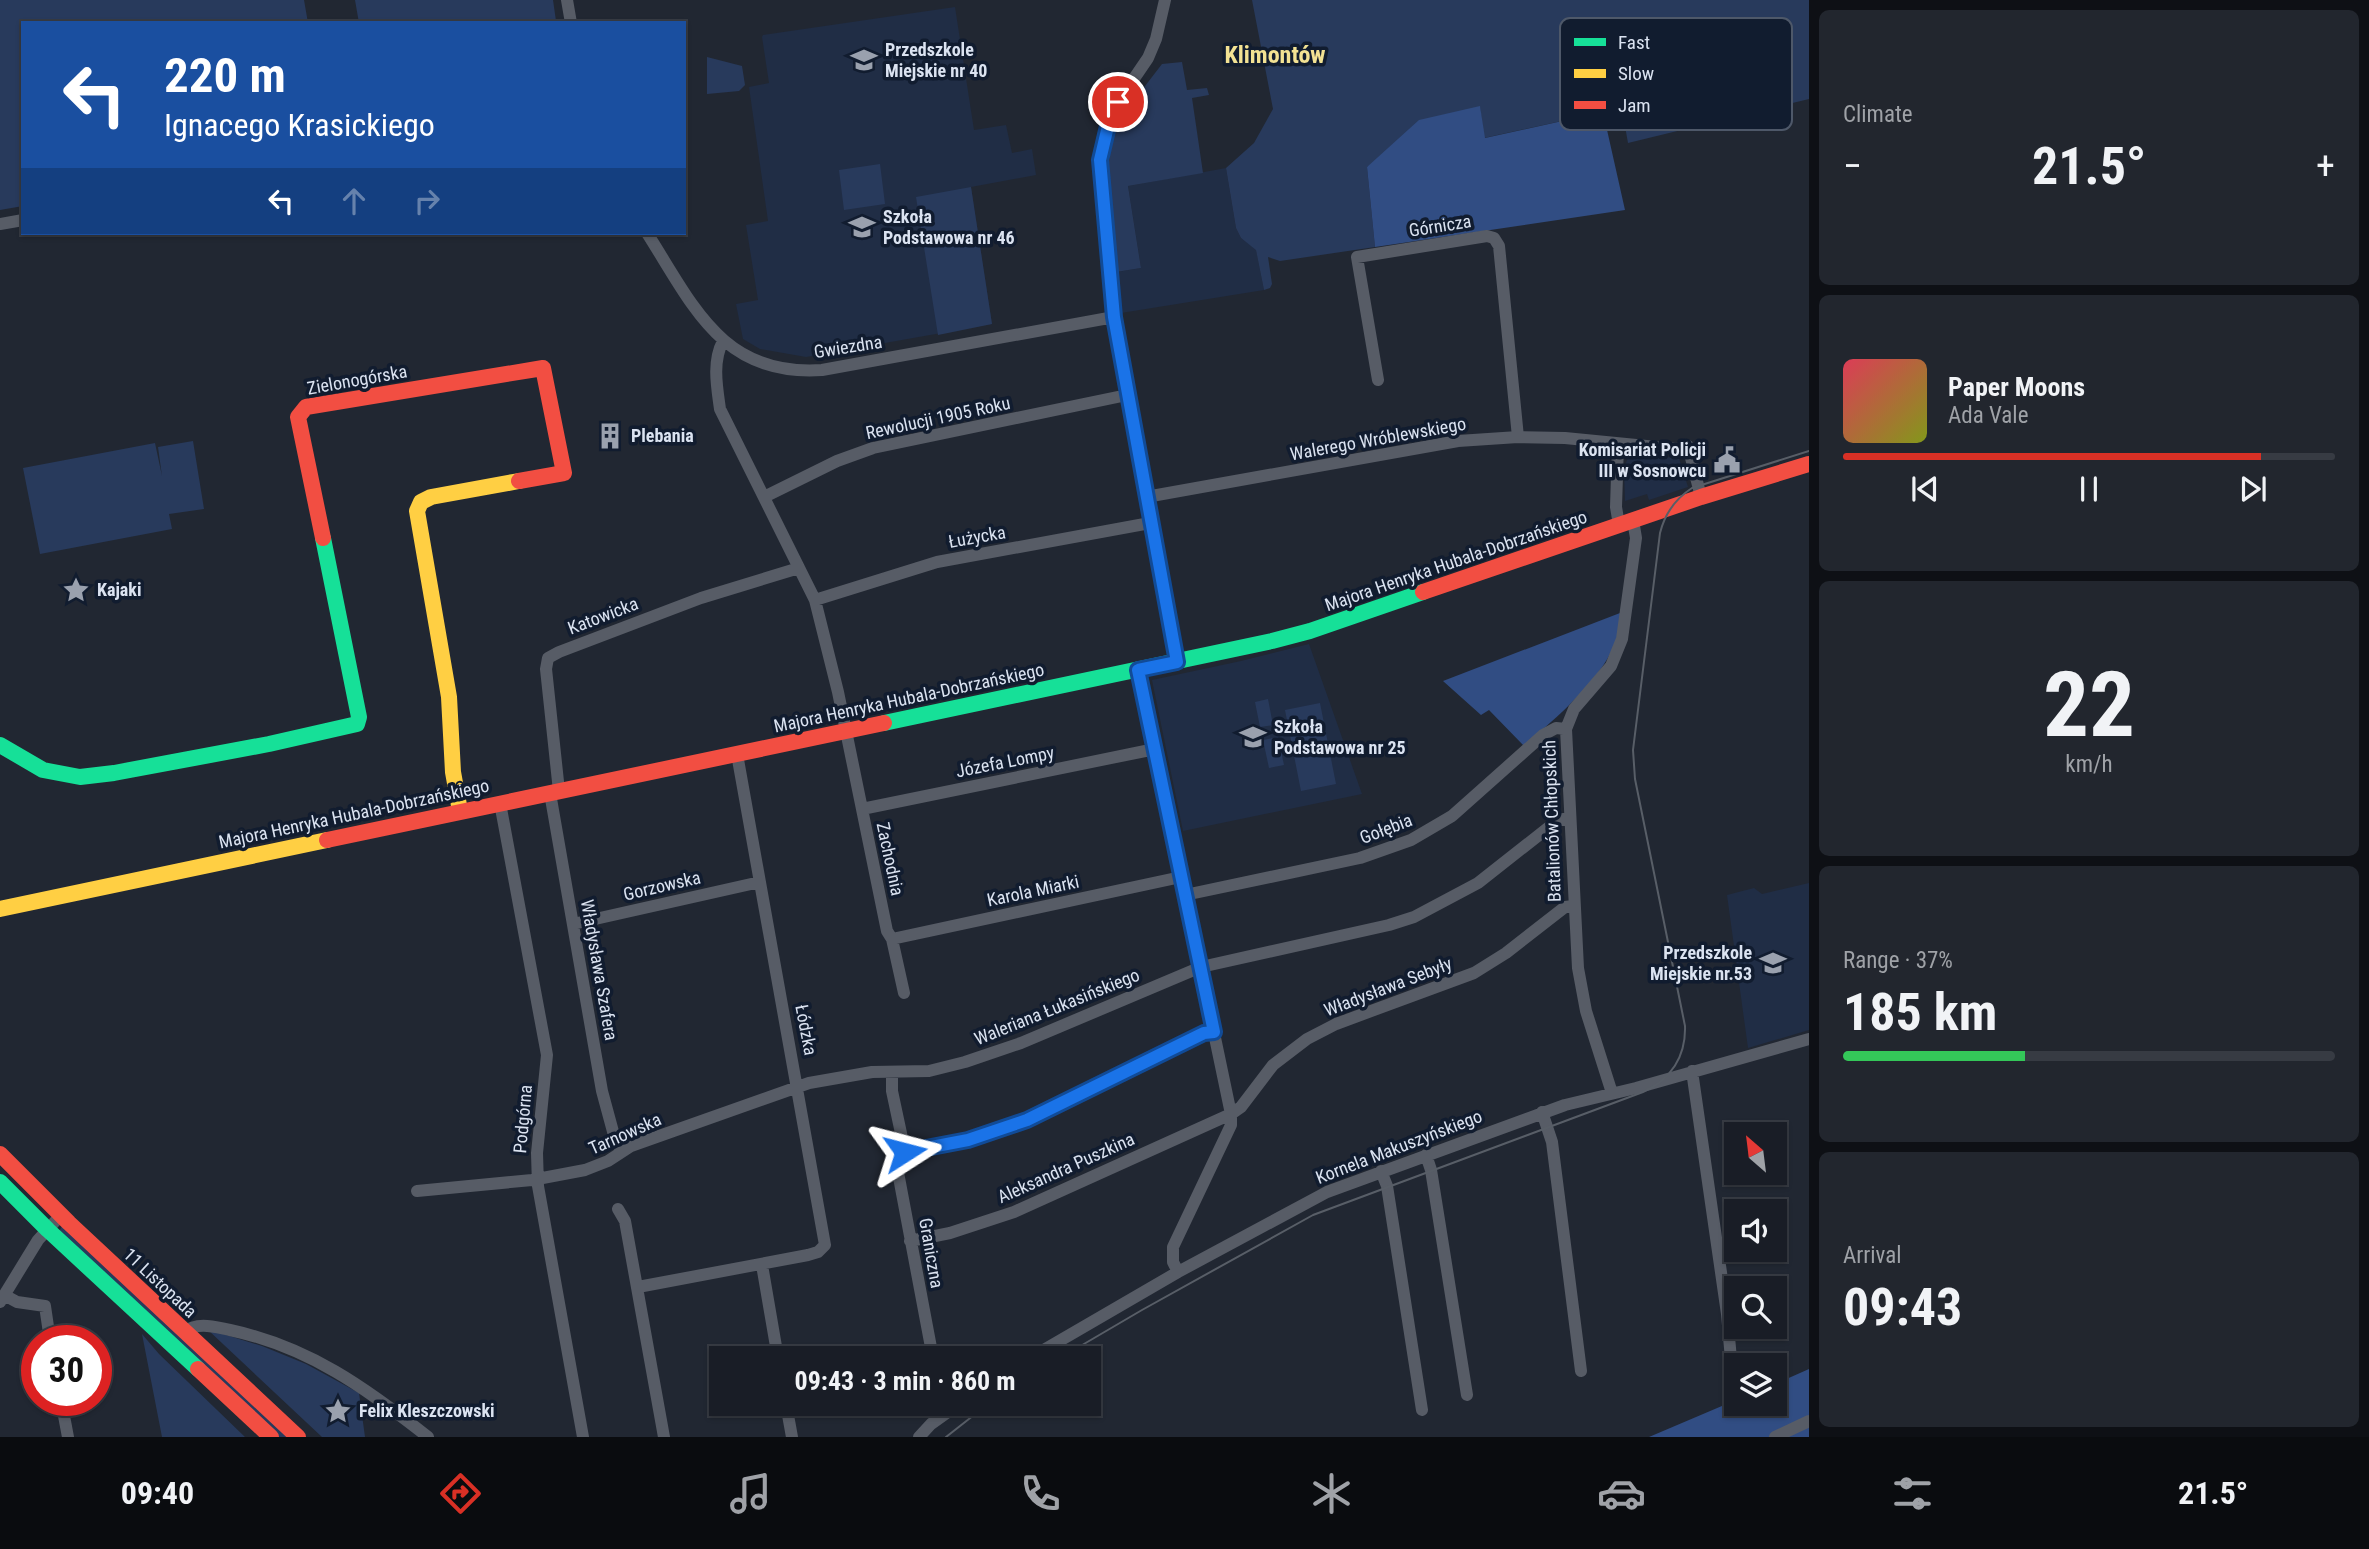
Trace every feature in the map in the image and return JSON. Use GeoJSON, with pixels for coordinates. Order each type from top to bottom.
{"type":"FeatureCollection","features":[{"type":"Feature","properties":{"kind":"street"},"geometry":{"type":"LineString","coordinates":[[567,0],[571,21]]}},
{"type":"Feature","properties":{"kind":"street"},"geometry":{"type":"LineString","coordinates":[[1165,0],[1156,39],[1148,58],[1118,102],[1109,122],[1100,160],[1114,317],[1177,662]]}},
{"type":"Feature","properties":{"kind":"street"},"geometry":{"type":"LineString","coordinates":[[0,224],[21,220]]}},
{"type":"Feature","properties":{"kind":"street","name":"Gwiezdna"},"geometry":{"type":"LineString","coordinates":[[648,235],[690,302],[723,341],[750,359],[787,370],[814,371],[1114,317]]}},
{"type":"Feature","properties":{"kind":"street","name":"Górnicza"},"geometry":{"type":"LineString","coordinates":[[1378,380],[1357,257],[1487,236],[1494,238],[1499,246],[1518,437]]}},
{"type":"Feature","properties":{"kind":"street","name":"Zachodnia"},"geometry":{"type":"LineString","coordinates":[[723,341],[717,357],[716,374],[720,410],[814,600],[835,680],[887,931],[892,939],[904,993]]}},
{"type":"Feature","properties":{"kind":"street","name":"Zielonogórska"},"geometry":{"type":"LineString","coordinates":[[0,746],[43,770],[80,777],[269,744],[357,724],[359,717],[298,417],[306,407],[543,368],[564,472],[431,497],[421,502],[417,511],[449,697],[453,772],[460,811]]}},
{"type":"Feature","properties":{"kind":"street","name":"Rewolucji 1905 Roku"},"geometry":{"type":"LineString","coordinates":[[764,497],[837,461],[873,448],[1127,395]]}},
{"type":"Feature","properties":{"kind":"street","name":"Walerego Wróblewskiego"},"geometry":{"type":"LineString","coordinates":[[1146,497],[1458,441],[1518,437],[1565,438],[1677,449],[1688,446],[1701,497]]}},
{"type":"Feature","properties":{"kind":"street"},"geometry":{"type":"LineString","coordinates":[[1618,444],[1616,507],[1626,523]]}},
{"type":"Feature","properties":{"kind":"street","name":"Majora Henryka Hubala-Dobrzańskiego"},"geometry":{"type":"LineString","coordinates":[[0,909],[1177,662],[1310,631],[1701,497],[1809,464]]}},
{"type":"Feature","properties":{"kind":"street","name":"Łużycka"},"geometry":{"type":"LineString","coordinates":[[814,600],[937,562],[1150,523]]}},
{"type":"Feature","properties":{"kind":"street","name":"Batalionów Chłopskich"},"geometry":{"type":"LineString","coordinates":[[1612,1093],[1586,1010],[1578,968],[1566,729],[1574,709],[1611,666],[1622,639],[1636,538],[1626,523]]}},
{"type":"Feature","properties":{"kind":"street","name":"Katowicka"},"geometry":{"type":"LineString","coordinates":[[555,792],[546,669],[548,658],[701,598],[799,568]]}},
{"type":"Feature","properties":{"kind":"street"},"geometry":{"type":"LineString","coordinates":[[1138,670],[1231,1114]]}},
{"type":"Feature","properties":{"kind":"street","name":"Gołębia"},"geometry":{"type":"LineString","coordinates":[[1185,895],[1360,858],[1411,840],[1452,816],[1543,735],[1556,728],[1566,729]]}},
{"type":"Feature","properties":{"kind":"street","name":"Józefa Lompy"},"geometry":{"type":"LineString","coordinates":[[862,809],[1155,749]]}},
{"type":"Feature","properties":{"kind":"street","name":"Łódzka"},"geometry":{"type":"LineString","coordinates":[[638,1287],[761,1265],[818,1252],[825,1245],[799,1087],[737,754]]}},
{"type":"Feature","properties":{"kind":"street","name":"Władysława Szafera"},"geometry":{"type":"LineString","coordinates":[[555,792],[573,924],[602,1091],[615,1139],[622,1151]]}},
{"type":"Feature","properties":{"kind":"street","name":"Podgórna"},"geometry":{"type":"LineString","coordinates":[[500,803],[547,1055],[537,1179],[583,1437]]}},
{"type":"Feature","properties":{"kind":"street","name":"Waleriana Łukasińskiego"},"geometry":{"type":"LineString","coordinates":[[799,1087],[872,1072],[929,1071],[947,1067],[1021,1044],[1201,967],[1414,917],[1478,883],[1558,820],[1570,818]]}},
{"type":"Feature","properties":{"kind":"street","name":"Karola Miarki"},"geometry":{"type":"LineString","coordinates":[[892,939],[1181,877]]}},
{"type":"Feature","properties":{"kind":"street","name":"Gorzowska"},"geometry":{"type":"LineString","coordinates":[[573,924],[760,882]]}},
{"type":"Feature","properties":{"kind":"street","name":"Władysława Sebyły"},"geometry":{"type":"LineString","coordinates":[[1178,1272],[1173,1262],[1173,1247],[1231,1125],[1231,1114],[1241,1107],[1273,1065],[1307,1039],[1336,1024],[1441,987],[1474,972],[1506,953],[1565,907],[1573,906]]}},
{"type":"Feature","properties":{"kind":"street"},"geometry":{"type":"LineString","coordinates":[[905,1152],[968,1140],[1027,1120],[1204,1033],[1214,1032]]}},
{"type":"Feature","properties":{"kind":"street","name":"Kornela Makuszyńskiego"},"geometry":{"type":"LineString","coordinates":[[1051,1346],[1309,1200],[1542,1112],[1809,1039]]}},
{"type":"Feature","properties":{"kind":"street"},"geometry":{"type":"LineString","coordinates":[[1692,1072],[1730,1353]]}},
{"type":"Feature","properties":{"kind":"street","name":"Graniczna"},"geometry":{"type":"LineString","coordinates":[[892,1073],[892,1091],[905,1152],[897,1167],[931,1346]]}},
{"type":"Feature","properties":{"kind":"street","name":"Tarnowska"},"geometry":{"type":"LineString","coordinates":[[417,1191],[537,1179],[597,1167],[622,1151],[799,1087]]}},
{"type":"Feature","properties":{"kind":"street"},"geometry":{"type":"LineString","coordinates":[[1542,1112],[1552,1142],[1581,1371]]}},
{"type":"Feature","properties":{"kind":"street","name":"Aleksandra Puszkina"},"geometry":{"type":"LineString","coordinates":[[910,1241],[950,1233],[1014,1212],[1231,1114]]}},
{"type":"Feature","properties":{"kind":"street","name":"11 Listopada"},"geometry":{"type":"LineString","coordinates":[[0,1154],[184,1332],[298,1437]]}},
{"type":"Feature","properties":{"kind":"street"},"geometry":{"type":"LineString","coordinates":[[1426,1155],[1431,1170],[1467,1395]]}},
{"type":"Feature","properties":{"kind":"street"},"geometry":{"type":"LineString","coordinates":[[1381,1171],[1387,1186],[1423,1410]]}},
{"type":"Feature","properties":{"kind":"street"},"geometry":{"type":"LineString","coordinates":[[0,1182],[271,1437]]}},
{"type":"Feature","properties":{"kind":"street"},"geometry":{"type":"LineString","coordinates":[[618,1209],[625,1221],[664,1437]]}},
{"type":"Feature","properties":{"kind":"street"},"geometry":{"type":"LineString","coordinates":[[48,1325],[45,1306],[3,1299],[31,1252],[61,1215]]}},
{"type":"Feature","properties":{"kind":"street"},"geometry":{"type":"LineString","coordinates":[[761,1265],[776,1346]]}},
{"type":"Feature","properties":{"kind":"street"},"geometry":{"type":"LineString","coordinates":[[184,1332],[191,1326],[208,1325],[267,1340],[298,1352],[328,1366],[374,1394],[428,1437]]}},
{"type":"Feature","properties":{"kind":"street"},"geometry":{"type":"LineString","coordinates":[[64,1416],[68,1437]]}},
{"type":"Feature","properties":{"kind":"street"},"geometry":{"type":"LineString","coordinates":[[788,1416],[792,1437]]}},
{"type":"Feature","properties":{"kind":"street"},"geometry":{"type":"LineString","coordinates":[[919,1437],[939,1416]]}},
{"type":"Feature","properties":{"kind":"street"},"geometry":{"type":"LineString","coordinates":[[1775,1437],[1809,1421]]}},
{"type":"Feature","properties":{"kind":"shaded area"},"geometry":{"type":"Polygon","coordinates":[[[0,0],[304,0],[308,21],[21,21],[21,206],[0,210],[0,0]]]}},
{"type":"Feature","properties":{"kind":"shaded area"},"geometry":{"type":"Polygon","coordinates":[[[355,0],[553,0],[556,21],[359,21],[355,0]]]}},
{"type":"Feature","properties":{"kind":"shaded area"},"geometry":{"type":"Polygon","coordinates":[[[1252,0],[1809,0],[1809,99],[1792,103],[1792,18],[1560,18],[1560,121],[1484,138],[1480,107],[1367,167],[1375,247],[1280,261],[1268,257],[1272,284],[1264,290],[1256,250],[1241,238],[1236,228],[1226,168],[1254,143],[1273,109],[1252,0]]]}},
{"type":"Feature","properties":{"kind":"shaded area","name":"Szkoła Podstawowa nr 46"},"geometry":{"type":"Polygon","coordinates":[[[955,7],[974,130],[1006,125],[1012,153],[1032,149],[1036,175],[971,187],[992,324],[806,357],[760,349],[743,339],[736,304],[758,300],[746,225],[768,221],[749,87],[769,83],[763,35],[955,7]]]}},
{"type":"Feature","properties":{"kind":"shaded area"},"geometry":{"type":"Polygon","coordinates":[[[707,57],[742,66],[745,85],[739,91],[707,94],[707,57]]]}},
{"type":"Feature","properties":{"kind":"shaded area"},"geometry":{"type":"Polygon","coordinates":[[[1182,62],[1187,90],[1207,88],[1209,95],[1192,98],[1203,173],[1128,186],[1141,268],[1116,272],[1108,190],[1114,131],[1121,111],[1125,112],[1162,64],[1182,62]]]}},
{"type":"Feature","properties":{"kind":"shaded area"},"geometry":{"type":"Polygon","coordinates":[[[1480,106],[1485,138],[1560,121],[1560,130],[1607,130],[1625,210],[1375,247],[1367,167],[1419,120],[1480,106]]]}},
{"type":"Feature","properties":{"kind":"shaded area"},"geometry":{"type":"Polygon","coordinates":[[[1626,130],[1681,130],[1628,143],[1626,130]]]}},
{"type":"Feature","properties":{"kind":"shaded area"},"geometry":{"type":"Polygon","coordinates":[[[880,164],[885,204],[844,210],[839,170],[880,164]]]}},
{"type":"Feature","properties":{"kind":"shaded area"},"geometry":{"type":"Polygon","coordinates":[[[1226,168],[1236,228],[1241,238],[1256,249],[1264,290],[1121,313],[1116,272],[1141,268],[1128,186],[1226,168]]]}},
{"type":"Feature","properties":{"kind":"shaded area"},"geometry":{"type":"Polygon","coordinates":[[[971,187],[992,324],[938,335],[916,197],[971,187]]]}},
{"type":"Feature","properties":{"kind":"shaded area"},"geometry":{"type":"Polygon","coordinates":[[[193,441],[204,509],[169,514],[172,529],[40,554],[23,468],[155,443],[162,476],[158,447],[193,441]]]}},
{"type":"Feature","properties":{"kind":"shaded area"},"geometry":{"type":"Polygon","coordinates":[[[1635,455],[1679,458],[1688,487],[1649,500],[1647,494],[1625,501],[1624,469],[1628,457],[1635,455]]]}},
{"type":"Feature","properties":{"kind":"shaded area"},"geometry":{"type":"Polygon","coordinates":[[[1620,613],[1619,632],[1601,669],[1571,704],[1524,746],[1489,710],[1481,715],[1443,681],[1620,613]]]}},
{"type":"Feature","properties":{"kind":"shaded area","name":"Szkoła Podstawowa nr 25"},"geometry":{"type":"Polygon","coordinates":[[[1309,644],[1362,794],[1183,831],[1152,680],[1309,644]]]}},
{"type":"Feature","properties":{"kind":"shaded area"},"geometry":{"type":"Polygon","coordinates":[[[1268,699],[1273,725],[1260,727],[1255,702],[1268,699]]]}},
{"type":"Feature","properties":{"kind":"shaded area"},"geometry":{"type":"Polygon","coordinates":[[[1320,703],[1336,784],[1301,791],[1285,710],[1320,703]]]}},
{"type":"Feature","properties":{"kind":"shaded area"},"geometry":{"type":"Polygon","coordinates":[[[1278,737],[1284,765],[1269,768],[1263,740],[1278,737]]]}},
{"type":"Feature","properties":{"kind":"shaded area","name":"Przedszkole Miejskie nr.53"},"geometry":{"type":"Polygon","coordinates":[[[1809,883],[1809,1030],[1748,1048],[1727,895],[1754,888],[1762,894],[1809,883]]]}},
{"type":"Feature","properties":{"kind":"shaded area"},"geometry":{"type":"Polygon","coordinates":[[[63,1225],[289,1437],[278,1437],[59,1231],[63,1225]]]}},
{"type":"Feature","properties":{"kind":"shaded area"},"geometry":{"type":"Polygon","coordinates":[[[207,1329],[262,1346],[306,1364],[359,1393],[365,1437],[322,1437],[207,1329]]]}},
{"type":"Feature","properties":{"kind":"shaded area"},"geometry":{"type":"Polygon","coordinates":[[[142,1334],[159,1354],[245,1437],[162,1437],[142,1334]]]}},
{"type":"Feature","properties":{"kind":"shaded area"},"geometry":{"type":"Polygon","coordinates":[[[1809,1369],[1809,1437],[1649,1437],[1724,1405],[1724,1416],[1787,1416],[1787,1379],[1809,1369]]]}},
{"type":"Feature","properties":{"kind":"tram line"},"geometry":{"type":"LineString","coordinates":[[1080,1346],[1313,1215],[1643,1092],[1669,1074],[1680,1057],[1685,1026],[1635,779],[1633,750],[1660,533],[1672,507],[1692,488],[1809,451]]}},
{"type":"Feature","properties":{"kind":"tram line"},"geometry":{"type":"LineString","coordinates":[[946,1437],[973,1416]]}},
{"type":"Feature","properties":{"kind":"traffic: fast"},"geometry":{"type":"LineString","coordinates":[[0,745],[43,770],[80,777],[269,744],[357,724],[359,717],[323,538]]}},
{"type":"Feature","properties":{"kind":"traffic: fast"},"geometry":{"type":"LineString","coordinates":[[884,723],[1272,641],[1310,631],[1423,592]]}},
{"type":"Feature","properties":{"kind":"traffic: fast"},"geometry":{"type":"LineString","coordinates":[[0,1182],[198,1369]]}},
{"type":"Feature","properties":{"kind":"traffic: slow"},"geometry":{"type":"LineString","coordinates":[[460,811],[453,772],[449,697],[417,511],[421,502],[431,497],[519,481]]}},
{"type":"Feature","properties":{"kind":"traffic: slow"},"geometry":{"type":"LineString","coordinates":[[0,909],[327,840]]}},
{"type":"Feature","properties":{"kind":"traffic: jam"},"geometry":{"type":"LineString","coordinates":[[323,538],[298,417],[306,407],[543,368],[564,473],[519,481]]}},
{"type":"Feature","properties":{"kind":"traffic: jam"},"geometry":{"type":"LineString","coordinates":[[1423,592],[1701,497],[1809,464]]}},
{"type":"Feature","properties":{"kind":"traffic: jam"},"geometry":{"type":"LineString","coordinates":[[327,840],[884,723]]}},
{"type":"Feature","properties":{"kind":"traffic: jam"},"geometry":{"type":"LineString","coordinates":[[0,1154],[69,1223],[298,1437]]}},
{"type":"Feature","properties":{"kind":"traffic: jam"},"geometry":{"type":"LineString","coordinates":[[198,1369],[271,1437]]}},
{"type":"Feature","properties":{"kind":"place","name":"Przedszkole Miejskie nr 40"},"geometry":{"type":"Point","coordinates":[864,60]}},
{"type":"Feature","properties":{"kind":"place","name":"Szkoła Podstawowa nr 46"},"geometry":{"type":"Point","coordinates":[862,227]}},
{"type":"Feature","properties":{"kind":"place","name":"Plebania"},"geometry":{"type":"Point","coordinates":[610,436]}},
{"type":"Feature","properties":{"kind":"place","name":"Komisariat Policji III w Sosnowcu"},"geometry":{"type":"Point","coordinates":[1727,460]}},
{"type":"Feature","properties":{"kind":"place","name":"Kajaki"},"geometry":{"type":"Point","coordinates":[76,590]}},
{"type":"Feature","properties":{"kind":"place","name":"Szkoła Podstawowa nr 25"},"geometry":{"type":"Point","coordinates":[1253,737]}},
{"type":"Feature","properties":{"kind":"place","name":"Przedszkole Miejskie nr.53"},"geometry":{"type":"Point","coordinates":[1773,963]}},
{"type":"Feature","properties":{"kind":"place","name":"Felix Kleszczowski"},"geometry":{"type":"Point","coordinates":[338,1411]}},
{"type":"Feature","properties":{"kind":"district","name":"Klimontów"},"geometry":{"type":"Point","coordinates":[1275,55]}},
{"type":"Feature","properties":{"kind":"route"},"geometry":{"type":"LineString","coordinates":[[905,1152],[968,1140],[1027,1120],[1204,1033],[1214,1032],[1138,670],[1177,662],[1154,549],[1114,317],[1100,160],[1109,122],[1118,102]]}}]}
